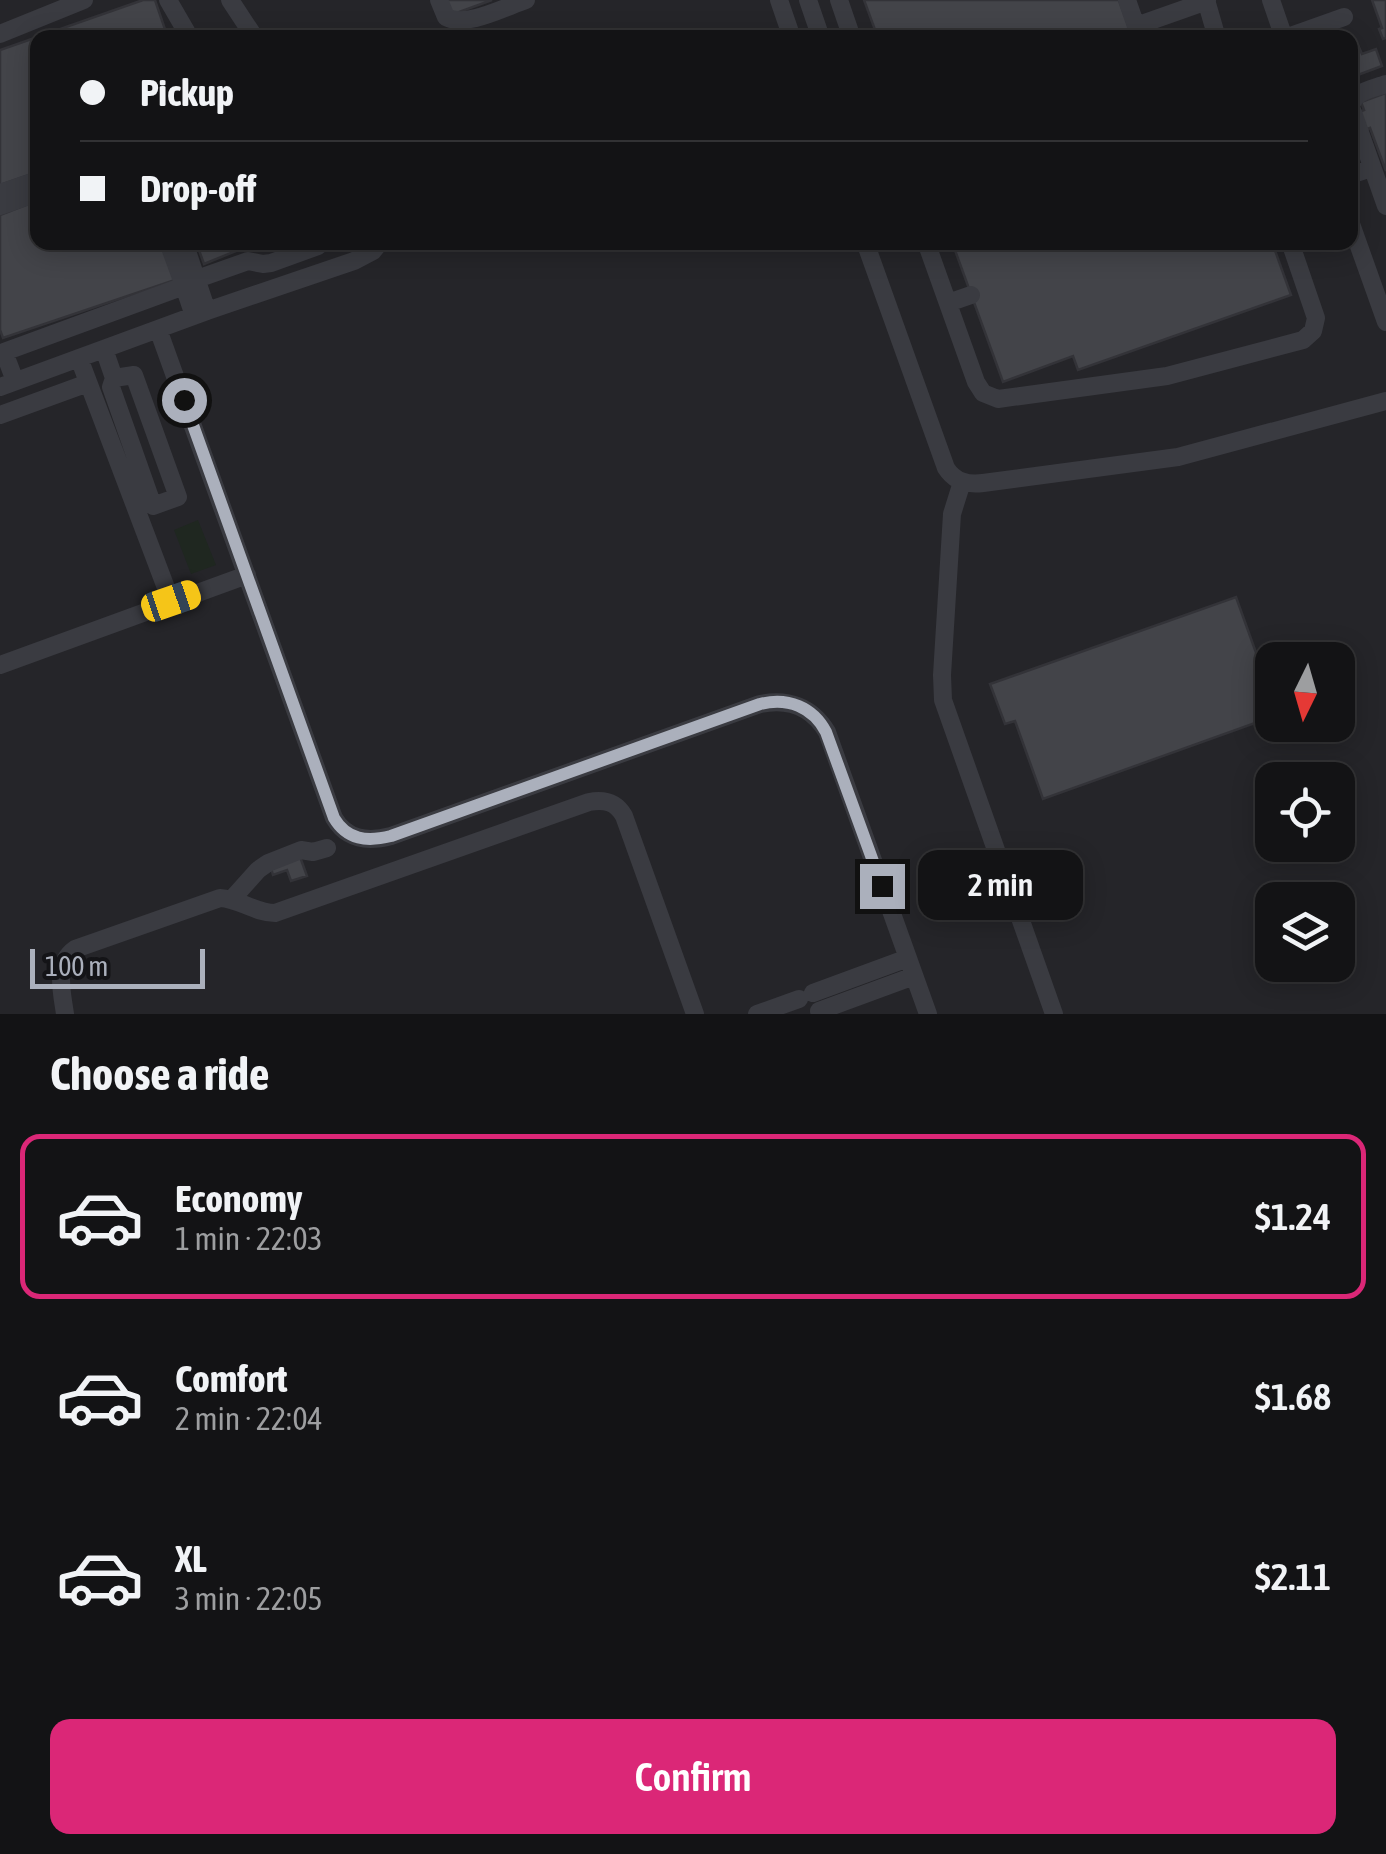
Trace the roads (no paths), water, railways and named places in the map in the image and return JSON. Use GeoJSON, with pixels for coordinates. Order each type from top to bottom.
{"type":"FeatureCollection","features":[{"type":"Feature","properties":{"kind":"street"},"geometry":{"type":"LineString","coordinates":[[0,34],[84,0]]}},
{"type":"Feature","properties":{"kind":"street"},"geometry":{"type":"LineString","coordinates":[[168,0],[185,30]]}},
{"type":"Feature","properties":{"kind":"street"},"geometry":{"type":"LineString","coordinates":[[230,0],[242,30]]}},
{"type":"Feature","properties":{"kind":"street"},"geometry":{"type":"LineString","coordinates":[[439,0],[446,17],[457,22],[526,0]]}},
{"type":"Feature","properties":{"kind":"street"},"geometry":{"type":"LineString","coordinates":[[779,0],[789,30]]}},
{"type":"Feature","properties":{"kind":"street"},"geometry":{"type":"LineString","coordinates":[[808,0],[818,30]]}},
{"type":"Feature","properties":{"kind":"street"},"geometry":{"type":"LineString","coordinates":[[839,0],[849,30]]}},
{"type":"Feature","properties":{"kind":"street"},"geometry":{"type":"LineString","coordinates":[[1127,0],[1136,26],[1169,7],[1206,1],[1215,30]]}},
{"type":"Feature","properties":{"kind":"street"},"geometry":{"type":"LineString","coordinates":[[1271,0],[1282,30]]}},
{"type":"Feature","properties":{"kind":"street"},"geometry":{"type":"LineString","coordinates":[[1307,30],[1344,17]]}},
{"type":"Feature","properties":{"kind":"street"},"geometry":{"type":"LineString","coordinates":[[1358,94],[1386,84]]}},
{"type":"Feature","properties":{"kind":"street"},"geometry":{"type":"LineString","coordinates":[[1358,131],[1386,206]]}},
{"type":"Feature","properties":{"kind":"street"},"geometry":{"type":"LineString","coordinates":[[1358,172],[1372,168]]}},
{"type":"Feature","properties":{"kind":"street"},"geometry":{"type":"LineString","coordinates":[[0,193],[30,183]]}},
{"type":"Feature","properties":{"kind":"street"},"geometry":{"type":"LineString","coordinates":[[0,206],[30,195]]}},
{"type":"Feature","properties":{"kind":"street"},"geometry":{"type":"LineString","coordinates":[[1358,243],[1385,316]]}},
{"type":"Feature","properties":{"kind":"street"},"geometry":{"type":"LineString","coordinates":[[172,250],[201,313]]}},
{"type":"Feature","properties":{"kind":"street"},"geometry":{"type":"LineString","coordinates":[[185,250],[190,282]]}},
{"type":"Feature","properties":{"kind":"street"},"geometry":{"type":"LineString","coordinates":[[307,250],[270,263],[248,261],[2,351],[8,384],[354,261],[374,250]]}},
{"type":"Feature","properties":{"kind":"street"},"geometry":{"type":"LineString","coordinates":[[868,250],[946,468],[962,482],[980,484],[1169,458],[1386,401]]}},
{"type":"Feature","properties":{"kind":"street"},"geometry":{"type":"LineString","coordinates":[[929,250],[976,382],[984,393],[998,399],[1168,376],[1306,338],[1316,318],[1288,254]]}},
{"type":"Feature","properties":{"kind":"street"},"geometry":{"type":"LineString","coordinates":[[948,303],[971,295]]}},
{"type":"Feature","properties":{"kind":"street"},"geometry":{"type":"LineString","coordinates":[[158,329],[334,818],[346,833],[367,840],[391,836],[760,704],[786,702],[811,712],[826,732],[928,1014]]}},
{"type":"Feature","properties":{"kind":"street"},"geometry":{"type":"LineString","coordinates":[[104,349],[114,378],[111,387],[153,506],[178,497],[134,374],[114,378]]}},
{"type":"Feature","properties":{"kind":"street"},"geometry":{"type":"LineString","coordinates":[[78,358],[171,601]]}},
{"type":"Feature","properties":{"kind":"street"},"geometry":{"type":"LineString","coordinates":[[0,414],[88,384]]}},
{"type":"Feature","properties":{"kind":"street"},"geometry":{"type":"LineString","coordinates":[[962,482],[952,514],[942,700],[1054,1014]]}},
{"type":"Feature","properties":{"kind":"street"},"geometry":{"type":"LineString","coordinates":[[0,665],[248,575]]}},
{"type":"Feature","properties":{"kind":"street"},"geometry":{"type":"LineString","coordinates":[[65,1014],[61,976],[65,958],[71,952],[214,900],[232,899],[275,912],[589,802],[608,802],[624,816],[696,1014]]}},
{"type":"Feature","properties":{"kind":"street"},"geometry":{"type":"LineString","coordinates":[[232,899],[268,862],[301,850],[327,848]]}},
{"type":"Feature","properties":{"kind":"street"},"geometry":{"type":"LineString","coordinates":[[810,1001],[908,958]]}},
{"type":"Feature","properties":{"kind":"street"},"geometry":{"type":"LineString","coordinates":[[757,1014],[914,976]]}}]}
